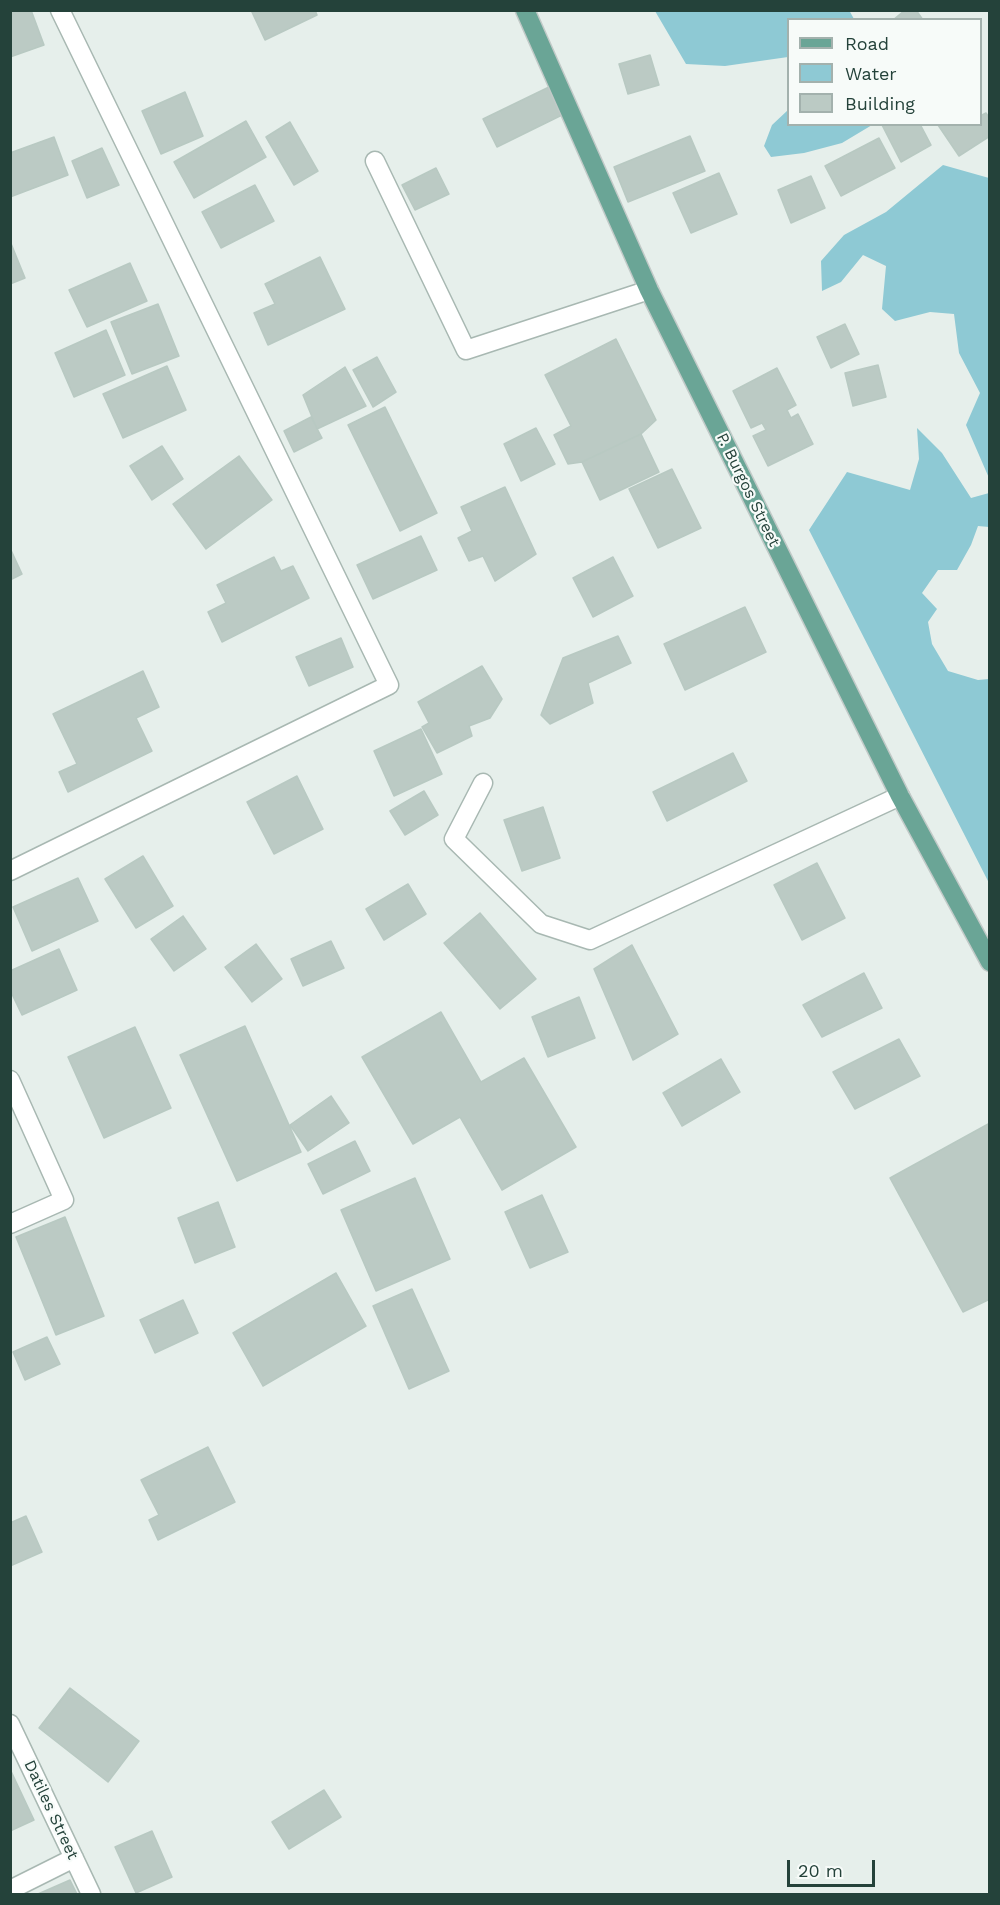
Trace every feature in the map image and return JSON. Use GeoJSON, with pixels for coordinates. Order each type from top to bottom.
{"type":"FeatureCollection","features":[{"type":"Feature","properties":{"kind":"main road","name":"P. Burgos Street"},"geometry":{"type":"LineString","coordinates":[[525,10],[649,290],[900,796],[990,962]]}},
{"type":"Feature","properties":{"kind":"street"},"geometry":{"type":"LineString","coordinates":[[10,871],[389,685],[60,10]]}},
{"type":"Feature","properties":{"kind":"street"},"geometry":{"type":"LineString","coordinates":[[375,161],[466,350],[649,290]]}},
{"type":"Feature","properties":{"kind":"street"},"geometry":{"type":"LineString","coordinates":[[483,783],[454,838],[541,924],[590,940],[900,796]]}},
{"type":"Feature","properties":{"kind":"street"},"geometry":{"type":"LineString","coordinates":[[10,1080],[64,1200],[10,1224]]}},
{"type":"Feature","properties":{"kind":"street","name":"Datiles Street"},"geometry":{"type":"LineString","coordinates":[[10,1725],[91,1894]]}},
{"type":"Feature","properties":{"kind":"street"},"geometry":{"type":"LineString","coordinates":[[10,1890],[74,1858]]}},
{"type":"Feature","properties":{"kind":"water"},"geometry":{"type":"Polygon","coordinates":[[[849,10],[853,18],[787,18],[787,57],[725,66],[686,64],[655,11],[849,10]]]}},
{"type":"Feature","properties":{"kind":"water"},"geometry":{"type":"Polygon","coordinates":[[[787,111],[787,126],[870,126],[842,143],[804,153],[771,157],[764,146],[772,125],[787,111]]]}},
{"type":"Feature","properties":{"kind":"water"},"geometry":{"type":"Polygon","coordinates":[[[943,165],[989,178],[989,478],[966,425],[980,393],[959,353],[954,314],[930,312],[895,321],[882,309],[886,266],[863,255],[841,282],[822,291],[821,261],[844,235],[886,212],[943,165]]]}},
{"type":"Feature","properties":{"kind":"water"},"geometry":{"type":"Polygon","coordinates":[[[917,428],[942,453],[971,498],[989,493],[989,527],[978,526],[971,545],[957,570],[938,570],[922,593],[937,609],[928,622],[932,644],[948,671],[978,680],[989,679],[989,883],[809,530],[847,472],[910,490],[919,459],[917,428]]]}},
{"type":"Feature","properties":{"kind":"building"},"geometry":{"type":"Polygon","coordinates":[[[10,10],[31,10],[44,45],[10,57],[10,10]]]}},
{"type":"Feature","properties":{"kind":"building"},"geometry":{"type":"Polygon","coordinates":[[[251,10],[315,10],[317,15],[265,40],[251,10]]]}},
{"type":"Feature","properties":{"kind":"building"},"geometry":{"type":"Polygon","coordinates":[[[905,10],[916,10],[922,18],[895,18],[905,10]]]}},
{"type":"Feature","properties":{"kind":"building"},"geometry":{"type":"Polygon","coordinates":[[[650,55],[659,85],[628,94],[619,64],[650,55]]]}},
{"type":"Feature","properties":{"kind":"building"},"geometry":{"type":"Polygon","coordinates":[[[549,87],[562,115],[497,147],[483,119],[549,87]]]}},
{"type":"Feature","properties":{"kind":"building"},"geometry":{"type":"Polygon","coordinates":[[[185,92],[203,136],[161,154],[142,111],[185,92]]]}},
{"type":"Feature","properties":{"kind":"building"},"geometry":{"type":"Polygon","coordinates":[[[986,113],[990,119],[990,136],[959,156],[939,126],[982,126],[982,115],[986,113]]]}},
{"type":"Feature","properties":{"kind":"building"},"geometry":{"type":"Polygon","coordinates":[[[246,121],[266,157],[194,198],[174,162],[246,121]]]}},
{"type":"Feature","properties":{"kind":"building"},"geometry":{"type":"Polygon","coordinates":[[[290,122],[318,171],[294,185],[266,137],[290,122]]]}},
{"type":"Feature","properties":{"kind":"building"},"geometry":{"type":"Polygon","coordinates":[[[883,126],[921,126],[931,145],[901,162],[883,126]]]}},
{"type":"Feature","properties":{"kind":"building"},"geometry":{"type":"Polygon","coordinates":[[[690,136],[705,171],[628,202],[614,167],[690,136]]]}},
{"type":"Feature","properties":{"kind":"building"},"geometry":{"type":"Polygon","coordinates":[[[54,137],[68,175],[10,197],[10,153],[54,137]]]}},
{"type":"Feature","properties":{"kind":"building"},"geometry":{"type":"Polygon","coordinates":[[[879,138],[895,168],[841,196],[825,166],[879,138]]]}},
{"type":"Feature","properties":{"kind":"building"},"geometry":{"type":"Polygon","coordinates":[[[102,148],[119,185],[87,198],[72,161],[102,148]]]}},
{"type":"Feature","properties":{"kind":"building"},"geometry":{"type":"Polygon","coordinates":[[[436,168],[449,194],[415,210],[402,185],[436,168]]]}},
{"type":"Feature","properties":{"kind":"building"},"geometry":{"type":"Polygon","coordinates":[[[719,173],[737,214],[691,233],[673,193],[719,173]]]}},
{"type":"Feature","properties":{"kind":"building"},"geometry":{"type":"Polygon","coordinates":[[[811,176],[825,208],[791,223],[778,190],[811,176]]]}},
{"type":"Feature","properties":{"kind":"building"},"geometry":{"type":"Polygon","coordinates":[[[255,185],[274,221],[221,248],[202,212],[255,185]]]}},
{"type":"Feature","properties":{"kind":"building"},"geometry":{"type":"Polygon","coordinates":[[[10,241],[25,278],[10,284],[10,241]]]}},
{"type":"Feature","properties":{"kind":"building"},"geometry":{"type":"Polygon","coordinates":[[[320,257],[345,309],[268,345],[254,313],[275,304],[265,284],[320,257]]]}},
{"type":"Feature","properties":{"kind":"building"},"geometry":{"type":"Polygon","coordinates":[[[130,263],[147,301],[87,327],[69,290],[130,263]]]}},
{"type":"Feature","properties":{"kind":"building"},"geometry":{"type":"Polygon","coordinates":[[[158,304],[179,356],[132,374],[111,322],[158,304]]]}},
{"type":"Feature","properties":{"kind":"building"},"geometry":{"type":"Polygon","coordinates":[[[845,324],[859,354],[831,368],[817,337],[845,324]]]}},
{"type":"Feature","properties":{"kind":"building"},"geometry":{"type":"Polygon","coordinates":[[[106,330],[125,375],[74,397],[55,353],[106,330]]]}},
{"type":"Feature","properties":{"kind":"building"},"geometry":{"type":"Polygon","coordinates":[[[616,339],[656,420],[641,434],[582,462],[568,464],[554,435],[571,426],[545,375],[616,339]]]}},
{"type":"Feature","properties":{"kind":"building"},"geometry":{"type":"Polygon","coordinates":[[[377,357],[396,392],[373,407],[353,370],[377,357]]]}},
{"type":"Feature","properties":{"kind":"building"},"geometry":{"type":"Polygon","coordinates":[[[878,365],[886,397],[853,406],[845,373],[878,365]]]}},
{"type":"Feature","properties":{"kind":"building"},"geometry":{"type":"Polygon","coordinates":[[[167,366],[186,410],[123,438],[103,394],[167,366]]]}},
{"type":"Feature","properties":{"kind":"building"},"geometry":{"type":"Polygon","coordinates":[[[345,367],[366,406],[317,429],[303,395],[345,367]]]}},
{"type":"Feature","properties":{"kind":"building"},"geometry":{"type":"Polygon","coordinates":[[[777,368],[796,405],[787,410],[791,418],[798,414],[813,444],[768,466],[753,436],[766,430],[762,423],[751,428],[733,391],[777,368]]]}},
{"type":"Feature","properties":{"kind":"building"},"geometry":{"type":"Polygon","coordinates":[[[385,407],[437,513],[400,531],[348,425],[385,407]]]}},
{"type":"Feature","properties":{"kind":"building"},"geometry":{"type":"Polygon","coordinates":[[[311,417],[322,438],[294,452],[284,431],[311,417]]]}},
{"type":"Feature","properties":{"kind":"building"},"geometry":{"type":"Polygon","coordinates":[[[536,428],[555,464],[521,481],[504,444],[536,428]]]}},
{"type":"Feature","properties":{"kind":"building"},"geometry":{"type":"Polygon","coordinates":[[[641,434],[659,472],[600,500],[582,462],[641,434]]]}},
{"type":"Feature","properties":{"kind":"building"},"geometry":{"type":"Polygon","coordinates":[[[162,446],[183,479],[152,500],[130,466],[162,446]]]}},
{"type":"Feature","properties":{"kind":"building"},"geometry":{"type":"Polygon","coordinates":[[[239,456],[272,500],[206,549],[173,504],[239,456]]]}},
{"type":"Feature","properties":{"kind":"building"},"geometry":{"type":"Polygon","coordinates":[[[672,469],[701,528],[658,548],[629,489],[672,469]]]}},
{"type":"Feature","properties":{"kind":"building"},"geometry":{"type":"Polygon","coordinates":[[[505,487],[536,554],[495,581],[483,556],[469,561],[458,538],[472,531],[461,507],[505,487]]]}},
{"type":"Feature","properties":{"kind":"building"},"geometry":{"type":"Polygon","coordinates":[[[421,536],[437,570],[373,599],[357,565],[421,536]]]}},
{"type":"Feature","properties":{"kind":"building"},"geometry":{"type":"Polygon","coordinates":[[[10,548],[22,574],[10,580],[10,548]]]}},
{"type":"Feature","properties":{"kind":"building"},"geometry":{"type":"Polygon","coordinates":[[[274,557],[281,571],[293,566],[309,598],[222,642],[208,612],[226,603],[217,585],[274,557]]]}},
{"type":"Feature","properties":{"kind":"building"},"geometry":{"type":"Polygon","coordinates":[[[613,557],[633,596],[593,617],[573,578],[613,557]]]}},
{"type":"Feature","properties":{"kind":"building"},"geometry":{"type":"Polygon","coordinates":[[[745,607],[766,652],[685,690],[664,644],[745,607]]]}},
{"type":"Feature","properties":{"kind":"building"},"geometry":{"type":"Polygon","coordinates":[[[618,636],[631,663],[588,683],[593,703],[550,724],[541,715],[563,658],[618,636]]]}},
{"type":"Feature","properties":{"kind":"building"},"geometry":{"type":"Polygon","coordinates":[[[341,638],[353,667],[309,686],[296,657],[341,638]]]}},
{"type":"Feature","properties":{"kind":"building"},"geometry":{"type":"Polygon","coordinates":[[[482,666],[502,699],[490,718],[469,726],[472,736],[437,753],[422,727],[429,723],[418,702],[482,666]]]}},
{"type":"Feature","properties":{"kind":"building"},"geometry":{"type":"Polygon","coordinates":[[[143,671],[159,707],[136,718],[152,751],[68,792],[59,772],[77,764],[53,714],[143,671]]]}},
{"type":"Feature","properties":{"kind":"building"},"geometry":{"type":"Polygon","coordinates":[[[421,729],[442,774],[394,796],[374,751],[421,729]]]}},
{"type":"Feature","properties":{"kind":"building"},"geometry":{"type":"Polygon","coordinates":[[[733,753],[747,781],[667,821],[653,792],[733,753]]]}},
{"type":"Feature","properties":{"kind":"building"},"geometry":{"type":"Polygon","coordinates":[[[297,776],[323,829],[274,854],[247,802],[297,776]]]}},
{"type":"Feature","properties":{"kind":"building"},"geometry":{"type":"Polygon","coordinates":[[[424,791],[438,815],[405,835],[390,811],[424,791]]]}},
{"type":"Feature","properties":{"kind":"building"},"geometry":{"type":"Polygon","coordinates":[[[543,807],[560,858],[522,871],[504,820],[543,807]]]}},
{"type":"Feature","properties":{"kind":"building"},"geometry":{"type":"Polygon","coordinates":[[[143,856],[173,906],[136,928],[105,879],[143,856]]]}},
{"type":"Feature","properties":{"kind":"building"},"geometry":{"type":"Polygon","coordinates":[[[817,863],[845,918],[802,940],[774,885],[817,863]]]}},
{"type":"Feature","properties":{"kind":"building"},"geometry":{"type":"Polygon","coordinates":[[[78,878],[98,921],[32,951],[13,907],[78,878]]]}},
{"type":"Feature","properties":{"kind":"building"},"geometry":{"type":"Polygon","coordinates":[[[408,884],[426,914],[384,940],[366,909],[408,884]]]}},
{"type":"Feature","properties":{"kind":"building"},"geometry":{"type":"Polygon","coordinates":[[[480,913],[536,979],[500,1009],[444,943],[480,913]]]}},
{"type":"Feature","properties":{"kind":"building"},"geometry":{"type":"Polygon","coordinates":[[[183,916],[206,949],[174,971],[151,939],[183,916]]]}},
{"type":"Feature","properties":{"kind":"building"},"geometry":{"type":"Polygon","coordinates":[[[331,941],[344,968],[303,986],[291,959],[331,941]]]}},
{"type":"Feature","properties":{"kind":"building"},"geometry":{"type":"Polygon","coordinates":[[[256,944],[282,979],[252,1002],[225,967],[256,944]]]}},
{"type":"Feature","properties":{"kind":"building"},"geometry":{"type":"Polygon","coordinates":[[[632,945],[678,1034],[633,1060],[594,969],[632,945]]]}},
{"type":"Feature","properties":{"kind":"building"},"geometry":{"type":"Polygon","coordinates":[[[59,949],[77,990],[22,1015],[10,990],[10,971],[59,949]]]}},
{"type":"Feature","properties":{"kind":"building"},"geometry":{"type":"Polygon","coordinates":[[[864,973],[882,1008],[822,1037],[803,1005],[864,973]]]}},
{"type":"Feature","properties":{"kind":"building"},"geometry":{"type":"Polygon","coordinates":[[[579,997],[595,1038],[548,1057],[532,1017],[579,997]]]}},
{"type":"Feature","properties":{"kind":"building"},"geometry":{"type":"Polygon","coordinates":[[[441,1012],[481,1082],[524,1058],[576,1147],[502,1190],[460,1117],[413,1144],[362,1057],[441,1012]]]}},
{"type":"Feature","properties":{"kind":"building"},"geometry":{"type":"Polygon","coordinates":[[[245,1026],[301,1152],[237,1181],[180,1055],[245,1026]]]}},
{"type":"Feature","properties":{"kind":"building"},"geometry":{"type":"Polygon","coordinates":[[[135,1027],[171,1108],[104,1138],[68,1057],[135,1027]]]}},
{"type":"Feature","properties":{"kind":"building"},"geometry":{"type":"Polygon","coordinates":[[[899,1039],[920,1076],[855,1109],[833,1072],[899,1039]]]}},
{"type":"Feature","properties":{"kind":"building"},"geometry":{"type":"Polygon","coordinates":[[[721,1059],[740,1092],[682,1126],[663,1093],[721,1059]]]}},
{"type":"Feature","properties":{"kind":"building"},"geometry":{"type":"Polygon","coordinates":[[[331,1096],[349,1123],[308,1151],[290,1125],[331,1096]]]}},
{"type":"Feature","properties":{"kind":"building"},"geometry":{"type":"Polygon","coordinates":[[[990,1123],[990,1299],[963,1312],[890,1178],[990,1123]]]}},
{"type":"Feature","properties":{"kind":"building"},"geometry":{"type":"Polygon","coordinates":[[[355,1141],[370,1171],[323,1194],[308,1164],[355,1141]]]}},
{"type":"Feature","properties":{"kind":"building"},"geometry":{"type":"Polygon","coordinates":[[[415,1178],[450,1259],[376,1291],[341,1210],[415,1178]]]}},
{"type":"Feature","properties":{"kind":"building"},"geometry":{"type":"Polygon","coordinates":[[[542,1195],[568,1252],[530,1268],[505,1212],[542,1195]]]}},
{"type":"Feature","properties":{"kind":"building"},"geometry":{"type":"Polygon","coordinates":[[[218,1202],[235,1247],[195,1263],[178,1218],[218,1202]]]}},
{"type":"Feature","properties":{"kind":"building"},"geometry":{"type":"Polygon","coordinates":[[[65,1217],[104,1316],[56,1335],[16,1237],[65,1217]]]}},
{"type":"Feature","properties":{"kind":"building"},"geometry":{"type":"Polygon","coordinates":[[[336,1273],[366,1326],[263,1386],[233,1333],[336,1273]]]}},
{"type":"Feature","properties":{"kind":"building"},"geometry":{"type":"Polygon","coordinates":[[[412,1289],[449,1371],[409,1389],[373,1306],[412,1289]]]}},
{"type":"Feature","properties":{"kind":"building"},"geometry":{"type":"Polygon","coordinates":[[[183,1300],[198,1333],[155,1353],[140,1320],[183,1300]]]}},
{"type":"Feature","properties":{"kind":"building"},"geometry":{"type":"Polygon","coordinates":[[[47,1337],[60,1364],[25,1380],[13,1352],[47,1337]]]}},
{"type":"Feature","properties":{"kind":"building"},"geometry":{"type":"Polygon","coordinates":[[[208,1447],[235,1502],[158,1540],[149,1520],[159,1515],[141,1480],[208,1447]]]}},
{"type":"Feature","properties":{"kind":"building"},"geometry":{"type":"Polygon","coordinates":[[[26,1516],[42,1552],[10,1566],[10,1523],[26,1516]]]}},
{"type":"Feature","properties":{"kind":"building"},"geometry":{"type":"Polygon","coordinates":[[[70,1688],[139,1741],[108,1782],[39,1728],[70,1688]]]}},
{"type":"Feature","properties":{"kind":"building"},"geometry":{"type":"Polygon","coordinates":[[[10,1769],[34,1820],[10,1831],[10,1769]]]}},
{"type":"Feature","properties":{"kind":"building"},"geometry":{"type":"Polygon","coordinates":[[[324,1790],[341,1817],[289,1849],[272,1822],[324,1790]]]}},
{"type":"Feature","properties":{"kind":"building"},"geometry":{"type":"Polygon","coordinates":[[[152,1831],[172,1877],[136,1893],[115,1847],[152,1831]]]}},
{"type":"Feature","properties":{"kind":"building"},"geometry":{"type":"Polygon","coordinates":[[[70,1880],[77,1894],[38,1894],[70,1880]]]}}]}
